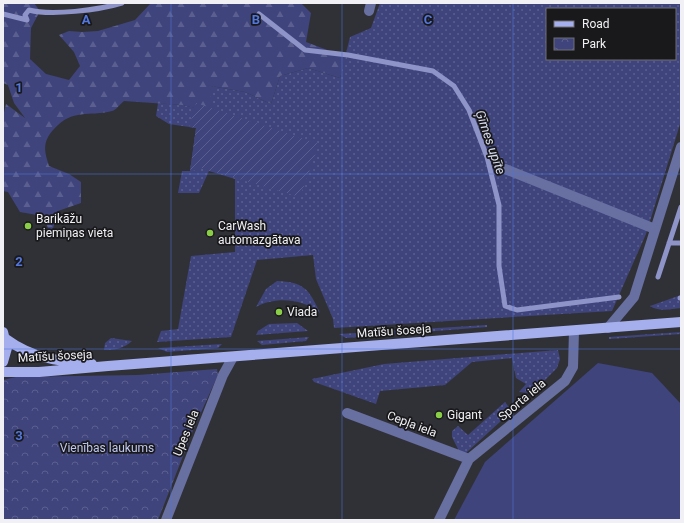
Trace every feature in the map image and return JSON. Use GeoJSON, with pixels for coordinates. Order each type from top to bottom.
{"type":"FeatureCollection","features":[{"type":"Feature","properties":{"kind":"main road","name":"Matīšu šoseja"},"geometry":{"type":"LineString","coordinates":[[3,372],[39,372],[681,322]]}},
{"type":"Feature","properties":{"kind":"main road","name":"Matīšu šoseja"},"geometry":{"type":"LineString","coordinates":[[4,335],[21,350],[38,357],[108,366]]}},
{"type":"Feature","properties":{"kind":"main road"},"geometry":{"type":"LineString","coordinates":[[3,362],[7,348],[4,335]]}},
{"type":"Feature","properties":{"kind":"street"},"geometry":{"type":"LineString","coordinates":[[608,328],[634,297],[681,147]]}},
{"type":"Feature","properties":{"kind":"street"},"geometry":{"type":"LineString","coordinates":[[506,168],[655,228]]}},
{"type":"Feature","properties":{"kind":"street","name":"Sporta iela"},"geometry":{"type":"LineString","coordinates":[[439,520],[469,459],[565,381],[573,367],[574,331]]}},
{"type":"Feature","properties":{"kind":"street","name":"Upes iela"},"geometry":{"type":"LineString","coordinates":[[166,520],[223,375],[233,357]]}},
{"type":"Feature","properties":{"kind":"street","name":"Cepļa iela"},"geometry":{"type":"LineString","coordinates":[[347,413],[469,459]]}},
{"type":"Feature","properties":{"kind":"green space"},"geometry":{"type":"Polygon","coordinates":[[[3,3],[34,3],[40,11],[31,28],[30,59],[46,74],[69,80],[80,66],[74,52],[59,35],[69,31],[98,31],[135,20],[151,3],[301,3],[311,13],[306,42],[346,57],[340,78],[308,68],[280,76],[271,104],[245,92],[211,86],[211,112],[182,105],[124,101],[112,111],[81,114],[61,122],[47,138],[45,147],[46,156],[49,166],[69,174],[81,182],[81,203],[58,211],[51,235],[43,216],[20,212],[8,192],[3,191],[3,117],[6,104],[25,118],[14,103],[8,85],[3,83],[3,3]]]}},
{"type":"Feature","properties":{"kind":"green space"},"geometry":{"type":"Polygon","coordinates":[[[380,3],[681,3],[681,121],[646,234],[612,311],[334,328],[333,319],[316,279],[313,255],[257,260],[231,337],[157,342],[161,331],[178,329],[191,256],[235,252],[235,179],[209,171],[199,193],[178,193],[182,171],[190,171],[196,128],[169,124],[156,116],[158,103],[182,105],[211,111],[211,86],[245,92],[271,104],[280,76],[308,68],[340,78],[350,37],[371,28],[380,3]]]}},
{"type":"Feature","properties":{"kind":"green space"},"geometry":{"type":"Polygon","coordinates":[[[196,103],[319,144],[300,197],[201,168],[190,172],[196,128],[189,127],[196,103]]]}},
{"type":"Feature","properties":{"kind":"green space"},"geometry":{"type":"Polygon","coordinates":[[[277,281],[300,285],[309,293],[320,313],[313,308],[298,302],[281,300],[272,301],[256,307],[266,289],[277,281]]]}},
{"type":"Feature","properties":{"kind":"green space"},"geometry":{"type":"Polygon","coordinates":[[[681,295],[681,308],[661,310],[650,306],[681,295]]]}},
{"type":"Feature","properties":{"kind":"green space"},"geometry":{"type":"Polygon","coordinates":[[[297,323],[308,331],[256,335],[258,331],[269,324],[297,323]]]}},
{"type":"Feature","properties":{"kind":"green space"},"geometry":{"type":"Polygon","coordinates":[[[487,325],[487,327],[346,338],[339,334],[487,325]]]}},
{"type":"Feature","properties":{"kind":"green space"},"geometry":{"type":"Polygon","coordinates":[[[681,332],[681,334],[609,339],[609,337],[681,332]]]}},
{"type":"Feature","properties":{"kind":"green space"},"geometry":{"type":"Polygon","coordinates":[[[309,337],[306,341],[262,345],[257,341],[309,337]]]}},
{"type":"Feature","properties":{"kind":"green space"},"geometry":{"type":"Polygon","coordinates":[[[111,338],[132,341],[119,348],[104,350],[105,343],[111,338]]]}},
{"type":"Feature","properties":{"kind":"green space"},"geometry":{"type":"Polygon","coordinates":[[[222,344],[218,348],[167,352],[158,348],[222,344]]]}},
{"type":"Feature","properties":{"kind":"green space"},"geometry":{"type":"Polygon","coordinates":[[[558,350],[560,359],[557,368],[536,389],[528,393],[519,392],[526,384],[516,378],[512,358],[472,362],[445,385],[380,391],[376,404],[314,382],[312,379],[384,364],[558,350]]]}},
{"type":"Feature","properties":{"kind":"green space"},"geometry":{"type":"Polygon","coordinates":[[[598,363],[652,373],[681,404],[681,520],[454,520],[485,462],[598,363]]]}},
{"type":"Feature","properties":{"kind":"green space","name":"Vienības laukums"},"geometry":{"type":"Polygon","coordinates":[[[217,369],[218,375],[194,428],[158,520],[3,520],[3,380],[16,377],[138,375],[217,369]]]}},
{"type":"Feature","properties":{"kind":"green space"},"geometry":{"type":"Polygon","coordinates":[[[505,402],[512,411],[466,453],[459,451],[452,437],[452,431],[458,426],[468,435],[505,402]]]}},
{"type":"Feature","properties":{"kind":"waterway","name":"Ģīmes upīte"},"geometry":{"type":"LineString","coordinates":[[3,14],[27,20],[25,15],[29,10],[38,12],[62,12],[101,8],[122,3]]}},
{"type":"Feature","properties":{"kind":"waterway","name":"Ģīmes upīte"},"geometry":{"type":"LineString","coordinates":[[259,14],[305,50],[348,55],[433,71],[454,86],[469,110],[487,157],[499,205],[499,266],[505,306],[517,310],[619,297]]}},
{"type":"Feature","properties":{"kind":"waterway"},"geometry":{"type":"LineString","coordinates":[[658,277],[681,207]]}},
{"type":"Feature","properties":{"kind":"waterway"},"geometry":{"type":"LineString","coordinates":[[669,243],[681,243]]}},
{"type":"Feature","properties":{"kind":"place","name":"Barikāžu piemiņas vieta"},"geometry":{"type":"Point","coordinates":[28,226]}},
{"type":"Feature","properties":{"kind":"place","name":"CarWash automazgātava"},"geometry":{"type":"Point","coordinates":[210,233]}},
{"type":"Feature","properties":{"kind":"place","name":"Viada"},"geometry":{"type":"Point","coordinates":[279,312]}},
{"type":"Feature","properties":{"kind":"place","name":"Gigant"},"geometry":{"type":"Point","coordinates":[439,415]}}]}
